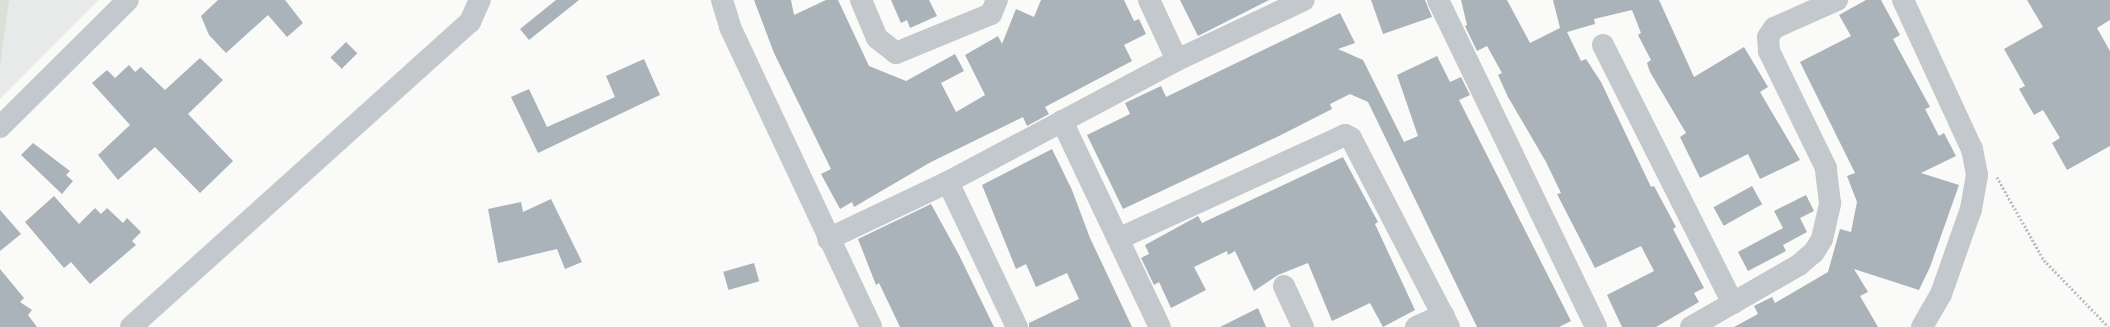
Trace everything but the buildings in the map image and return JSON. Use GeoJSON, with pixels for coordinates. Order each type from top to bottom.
{"type":"FeatureCollection","features":[{"type":"Feature","properties":{"kind":"street"},"geometry":{"type":"LineString","coordinates":[[0,127],[128,0]]}},
{"type":"Feature","properties":{"kind":"street"},"geometry":{"type":"LineString","coordinates":[[131,327],[470,22],[480,0]]}},
{"type":"Feature","properties":{"kind":"street"},"geometry":{"type":"LineString","coordinates":[[722,0],[730,26],[828,240],[871,327]]}},
{"type":"Feature","properties":{"kind":"street"},"geometry":{"type":"LineString","coordinates":[[861,0],[877,38],[896,53],[991,14],[997,0]]}},
{"type":"Feature","properties":{"kind":"street"},"geometry":{"type":"LineString","coordinates":[[1149,0],[1177,60]]}},
{"type":"Feature","properties":{"kind":"street"},"geometry":{"type":"LineString","coordinates":[[1438,0],[1596,327]]}},
{"type":"Feature","properties":{"kind":"street"},"geometry":{"type":"LineString","coordinates":[[1691,327],[1799,265],[1814,252],[1822,239],[1830,203],[1826,168],[1770,51],[1768,37],[1774,28],[1837,0]]}},
{"type":"Feature","properties":{"kind":"street"},"geometry":{"type":"LineString","coordinates":[[1903,0],[1976,162],[1971,210],[1941,294],[1922,327]]}},
{"type":"Feature","properties":{"kind":"street"},"geometry":{"type":"LineString","coordinates":[[828,240],[948,182],[1177,60],[1299,1]]}},
{"type":"Feature","properties":{"kind":"street"},"geometry":{"type":"LineString","coordinates":[[1603,46],[1733,303]]}},
{"type":"Feature","properties":{"kind":"street"},"geometry":{"type":"LineString","coordinates":[[1062,121],[1160,327]]}},
{"type":"Feature","properties":{"kind":"street"},"geometry":{"type":"LineString","coordinates":[[1118,238],[1345,135],[1351,138],[1446,321],[1416,327]]}},
{"type":"Feature","properties":{"kind":"street"},"geometry":{"type":"LineString","coordinates":[[948,182],[1017,327]]}},
{"type":"Feature","properties":{"kind":"street"},"geometry":{"type":"LineString","coordinates":[[1284,286],[1303,327]]}},
{"type":"Feature","properties":{"kind":"path"},"geometry":{"type":"LineString","coordinates":[[1976,162],[1996,176],[2044,260],[2109,327]]}},
{"type":"Feature","properties":{"kind":"shaded area"},"geometry":{"type":"Polygon","coordinates":[[[0,0],[99,0],[0,99],[0,0]]]}},
{"type":"Feature","properties":{"kind":"shaded area"},"geometry":{"type":"Polygon","coordinates":[[[0,0],[9,0],[0,66],[0,0]]]}}]}
